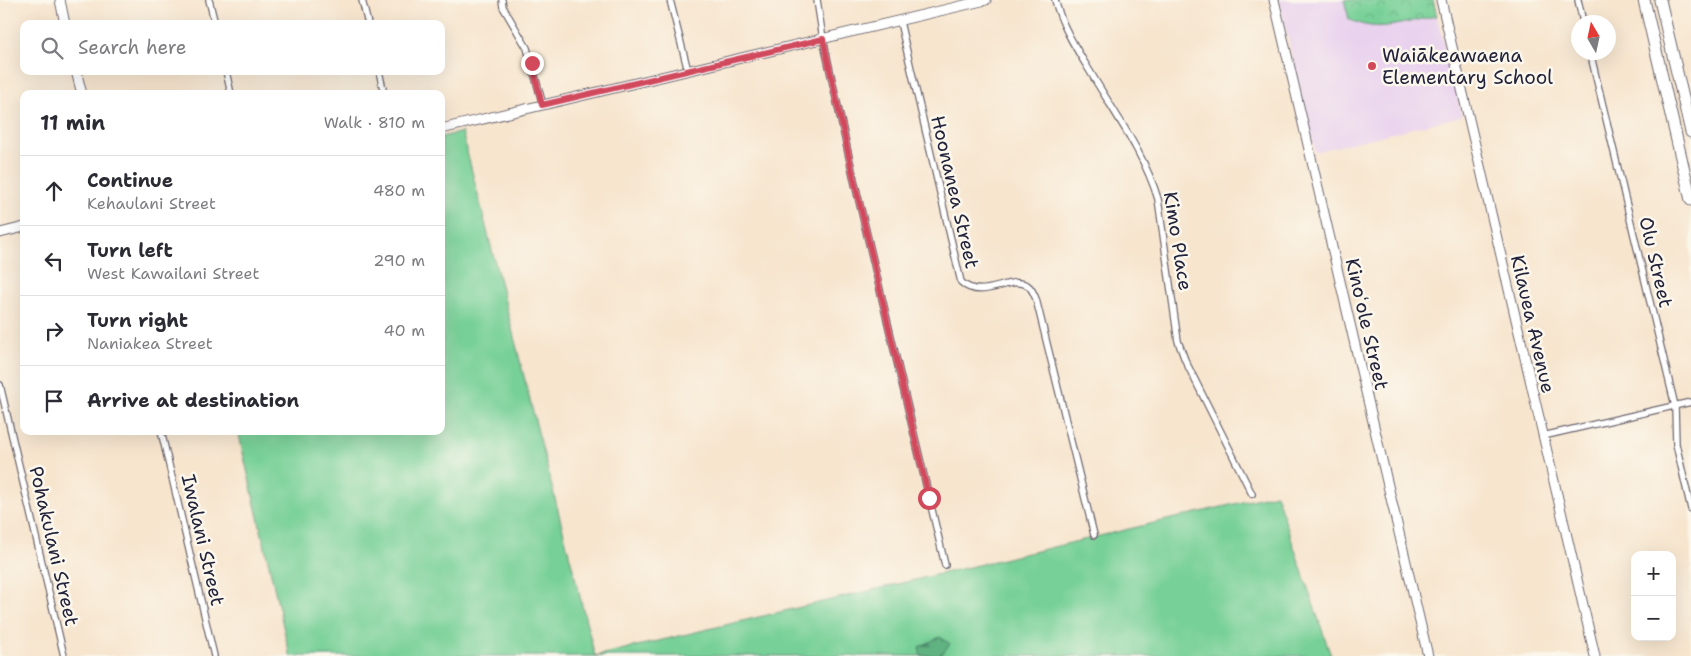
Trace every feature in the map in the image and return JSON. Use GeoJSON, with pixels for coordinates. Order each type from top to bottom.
{"type":"FeatureCollection","features":[{"type":"Feature","properties":{"kind":"highway"},"geometry":{"type":"LineString","coordinates":[[1644,0],[1691,200]]}},
{"type":"Feature","properties":{"kind":"highway"},"geometry":{"type":"LineString","coordinates":[[1660,0],[1691,132]]}},
{"type":"Feature","properties":{"kind":"street"},"geometry":{"type":"LineString","coordinates":[[60,0],[64,20]]}},
{"type":"Feature","properties":{"kind":"street"},"geometry":{"type":"LineString","coordinates":[[209,0],[214,20]]}},
{"type":"Feature","properties":{"kind":"street"},"geometry":{"type":"LineString","coordinates":[[362,0],[367,20]]}},
{"type":"Feature","properties":{"kind":"street"},"geometry":{"type":"LineString","coordinates":[[502,0],[503,7],[527,48],[542,105]]}},
{"type":"Feature","properties":{"kind":"street"},"geometry":{"type":"LineString","coordinates":[[670,0],[688,71]]}},
{"type":"Feature","properties":{"kind":"street"},"geometry":{"type":"LineString","coordinates":[[817,0],[823,39],[855,184],[945,565]]}},
{"type":"Feature","properties":{"kind":"street"},"geometry":{"type":"LineString","coordinates":[[445,128],[900,22],[958,3],[986,0]]}},
{"type":"Feature","properties":{"kind":"street","name":"Kimo Place"},"geometry":{"type":"LineString","coordinates":[[1055,0],[1062,22],[1078,52],[1142,158],[1152,178],[1158,198],[1178,341],[1185,360],[1252,494]]}},
{"type":"Feature","properties":{"kind":"street","name":"Kinoʻole Street"},"geometry":{"type":"LineString","coordinates":[[1274,0],[1428,656]]}},
{"type":"Feature","properties":{"kind":"street","name":"Kilauea Avenue"},"geometry":{"type":"LineString","coordinates":[[1441,0],[1595,656]]}},
{"type":"Feature","properties":{"kind":"street"},"geometry":{"type":"LineString","coordinates":[[1578,0],[1581,15]]}},
{"type":"Feature","properties":{"kind":"street","name":"Hoonanea Street"},"geometry":{"type":"LineString","coordinates":[[900,22],[961,282],[966,287],[974,290],[1017,283],[1026,285],[1032,290],[1036,299],[1094,535]]}},
{"type":"Feature","properties":{"kind":"street","name":"Olu Street"},"geometry":{"type":"LineString","coordinates":[[1592,60],[1675,406],[1676,444],[1691,509]]}},
{"type":"Feature","properties":{"kind":"street"},"geometry":{"type":"LineString","coordinates":[[77,75],[81,90]]}},
{"type":"Feature","properties":{"kind":"street"},"geometry":{"type":"LineString","coordinates":[[227,75],[230,90]]}},
{"type":"Feature","properties":{"kind":"street"},"geometry":{"type":"LineString","coordinates":[[380,75],[383,90]]}},
{"type":"Feature","properties":{"kind":"street"},"geometry":{"type":"LineString","coordinates":[[0,233],[20,228]]}},
{"type":"Feature","properties":{"kind":"street","name":"Pohakulani Street"},"geometry":{"type":"LineString","coordinates":[[0,385],[64,656]]}},
{"type":"Feature","properties":{"kind":"street"},"geometry":{"type":"LineString","coordinates":[[1543,436],[1691,402]]}},
{"type":"Feature","properties":{"kind":"street","name":"Iwalani Street"},"geometry":{"type":"LineString","coordinates":[[162,435],[214,656]]}},
{"type":"Feature","properties":{"kind":"shaded area","name":"Waiākeawaena Elementary School"},"geometry":{"type":"Polygon","coordinates":[[[1279,0],[1433,0],[1462,116],[1315,152],[1279,0]]]}},
{"type":"Feature","properties":{"kind":"green space"},"geometry":{"type":"Polygon","coordinates":[[[1344,0],[1433,0],[1437,16],[1392,25],[1370,26],[1349,19],[1344,0]]]}},
{"type":"Feature","properties":{"kind":"green space"},"geometry":{"type":"Polygon","coordinates":[[[462,132],[595,656],[290,656],[239,435],[445,435],[445,136],[462,132]]]}},
{"type":"Feature","properties":{"kind":"green space"},"geometry":{"type":"Polygon","coordinates":[[[1276,494],[1331,656],[595,656],[1276,494]]]}},
{"type":"Feature","properties":{"kind":"green space"},"geometry":{"type":"Polygon","coordinates":[[[940,637],[950,644],[941,655],[921,656],[919,647],[940,637]]]}},
{"type":"Feature","properties":{"kind":"place","name":"Waiākeawaena Elementary School"},"geometry":{"type":"Point","coordinates":[1372,66]}},
{"type":"Feature","properties":{"kind":"route"},"geometry":{"type":"LineString","coordinates":[[532,63],[542,105],[823,39],[929,498]]}}]}
